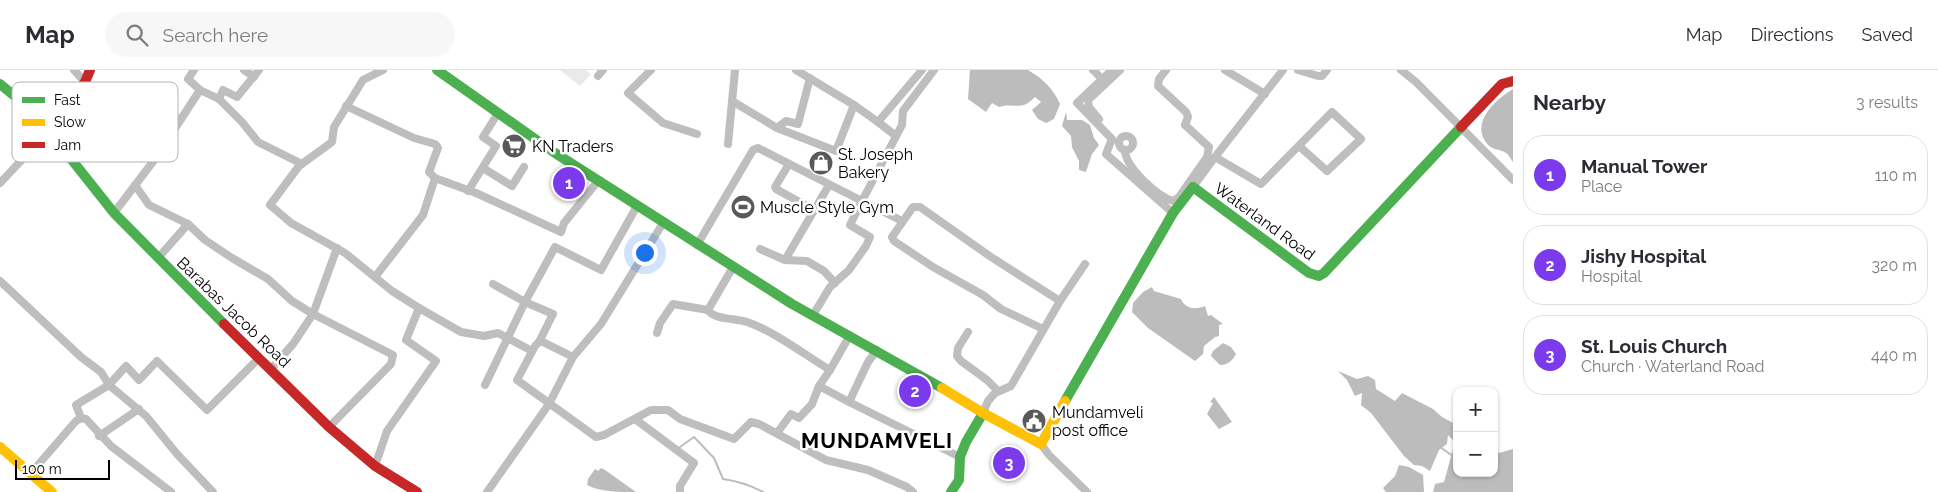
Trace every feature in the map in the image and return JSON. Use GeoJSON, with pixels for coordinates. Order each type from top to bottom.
{"type":"FeatureCollection","features":[{"type":"Feature","properties":{"kind":"main road"},"geometry":{"type":"LineString","coordinates":[[85,82],[90,70]]}},
{"type":"Feature","properties":{"kind":"main road"},"geometry":{"type":"LineString","coordinates":[[437,70],[663,224],[813,315],[932,381],[983,413],[1042,444]]}},
{"type":"Feature","properties":{"kind":"main road","name":"Waterland Road"},"geometry":{"type":"LineString","coordinates":[[1042,444],[1173,213],[1193,187],[1309,273],[1318,276],[1324,273],[1502,84],[1513,81]]}},
{"type":"Feature","properties":{"kind":"main road","name":"Barabas Jacob Road"},"geometry":{"type":"LineString","coordinates":[[0,84],[12,93]]}},
{"type":"Feature","properties":{"kind":"main road","name":"Barabas Jacob Road"},"geometry":{"type":"LineString","coordinates":[[72,162],[114,213],[330,427],[375,466],[417,492]]}},
{"type":"Feature","properties":{"kind":"main road"},"geometry":{"type":"LineString","coordinates":[[951,492],[959,480],[960,458],[966,442],[983,413]]}},
{"type":"Feature","properties":{"kind":"main road"},"geometry":{"type":"LineString","coordinates":[[0,447],[52,492]]}},
{"type":"Feature","properties":{"kind":"street"},"geometry":{"type":"LineString","coordinates":[[74,70],[85,82]]}},
{"type":"Feature","properties":{"kind":"street"},"geometry":{"type":"LineString","coordinates":[[194,70],[188,79],[200,90],[219,99],[242,122],[258,142],[302,164]]}},
{"type":"Feature","properties":{"kind":"street"},"geometry":{"type":"LineString","coordinates":[[219,99],[223,90],[238,97],[256,73],[244,70]]}},
{"type":"Feature","properties":{"kind":"street"},"geometry":{"type":"LineString","coordinates":[[383,70],[363,80],[334,126],[332,142],[302,164],[270,205],[291,223],[337,248],[358,262],[392,291],[461,332],[484,336],[498,333],[532,351]]}},
{"type":"Feature","properties":{"kind":"street"},"geometry":{"type":"LineString","coordinates":[[652,70],[628,93],[663,123],[698,134]]}},
{"type":"Feature","properties":{"kind":"street"},"geometry":{"type":"LineString","coordinates":[[728,144],[736,70]]}},
{"type":"Feature","properties":{"kind":"street"},"geometry":{"type":"LineString","coordinates":[[796,70],[854,105],[896,136]]}},
{"type":"Feature","properties":{"kind":"street"},"geometry":{"type":"LineString","coordinates":[[878,122],[922,70]]}},
{"type":"Feature","properties":{"kind":"street"},"geometry":{"type":"LineString","coordinates":[[813,315],[830,287],[849,270],[870,237],[850,225],[902,125],[903,111],[919,87],[934,70]]}},
{"type":"Feature","properties":{"kind":"street"},"geometry":{"type":"LineString","coordinates":[[1093,70],[1102,79]]}},
{"type":"Feature","properties":{"kind":"street"},"geometry":{"type":"LineString","coordinates":[[1112,70],[1077,103],[1112,139],[1106,154],[1173,213]]}},
{"type":"Feature","properties":{"kind":"street"},"geometry":{"type":"LineString","coordinates":[[1120,70],[1090,97],[1087,103],[1122,146],[1128,164],[1155,191],[1173,202],[1179,197],[1207,157],[1209,147],[1185,124],[1188,117],[1186,112],[1158,86],[1159,79],[1166,70]]}},
{"type":"Feature","properties":{"kind":"street"},"geometry":{"type":"LineString","coordinates":[[1226,70],[1265,94]]}},
{"type":"Feature","properties":{"kind":"street"},"geometry":{"type":"LineString","coordinates":[[1193,187],[1283,70]]}},
{"type":"Feature","properties":{"kind":"street"},"geometry":{"type":"LineString","coordinates":[[1298,70],[1318,76],[1322,76],[1327,70]]}},
{"type":"Feature","properties":{"kind":"street"},"geometry":{"type":"LineString","coordinates":[[1401,70],[1416,82],[1513,180]]}},
{"type":"Feature","properties":{"kind":"street"},"geometry":{"type":"LineString","coordinates":[[777,128],[786,120],[798,124],[810,78]]}},
{"type":"Feature","properties":{"kind":"street"},"geometry":{"type":"LineString","coordinates":[[178,124],[200,90]]}},
{"type":"Feature","properties":{"kind":"street"},"geometry":{"type":"LineString","coordinates":[[732,101],[777,128],[836,151],[854,105]]}},
{"type":"Feature","properties":{"kind":"street"},"geometry":{"type":"LineString","coordinates":[[346,106],[414,138],[434,144],[438,148],[429,172],[435,178],[476,193],[561,232]]}},
{"type":"Feature","properties":{"kind":"street"},"geometry":{"type":"LineString","coordinates":[[1215,158],[1262,184],[1332,112],[1361,139],[1326,171],[1299,146]]}},
{"type":"Feature","properties":{"kind":"street"},"geometry":{"type":"LineString","coordinates":[[468,191],[496,146],[483,137],[498,113]]}},
{"type":"Feature","properties":{"kind":"street"},"geometry":{"type":"LineString","coordinates":[[1112,159],[1122,146]]}},
{"type":"Feature","properties":{"kind":"street"},"geometry":{"type":"LineString","coordinates":[[697,245],[753,150],[758,148],[902,221]]}},
{"type":"Feature","properties":{"kind":"street"},"geometry":{"type":"LineString","coordinates":[[0,183],[20,162]]}},
{"type":"Feature","properties":{"kind":"street"},"geometry":{"type":"LineString","coordinates":[[114,213],[153,162]]}},
{"type":"Feature","properties":{"kind":"street"},"geometry":{"type":"LineString","coordinates":[[790,164],[775,187],[776,189],[814,210]]}},
{"type":"Feature","properties":{"kind":"street"},"geometry":{"type":"LineString","coordinates":[[483,168],[512,186],[524,167]]}},
{"type":"Feature","properties":{"kind":"street"},"geometry":{"type":"LineString","coordinates":[[375,277],[423,215],[435,178]]}},
{"type":"Feature","properties":{"kind":"street"},"geometry":{"type":"LineString","coordinates":[[485,385],[525,302],[555,247],[564,223],[598,181]]}},
{"type":"Feature","properties":{"kind":"street"},"geometry":{"type":"LineString","coordinates":[[784,260],[829,184]]}},
{"type":"Feature","properties":{"kind":"street"},"geometry":{"type":"LineString","coordinates":[[135,185],[149,205],[188,224],[205,240],[268,279],[292,301],[313,314],[393,355],[391,364],[330,427]]}},
{"type":"Feature","properties":{"kind":"street"},"geometry":{"type":"LineString","coordinates":[[555,247],[601,270],[637,206]]}},
{"type":"Feature","properties":{"kind":"street"},"geometry":{"type":"LineString","coordinates":[[1043,329],[1001,309],[983,295],[894,241],[892,237],[914,207],[920,207],[991,257],[1060,301]]}},
{"type":"Feature","properties":{"kind":"street"},"geometry":{"type":"LineString","coordinates":[[158,258],[188,224]]}},
{"type":"Feature","properties":{"kind":"street"},"geometry":{"type":"LineString","coordinates":[[487,492],[549,404],[573,357],[601,324],[663,224]]}},
{"type":"Feature","properties":{"kind":"street"},"geometry":{"type":"LineString","coordinates":[[271,369],[293,344],[313,314],[337,248]]}},
{"type":"Feature","properties":{"kind":"street"},"geometry":{"type":"LineString","coordinates":[[760,249],[784,260],[807,261],[824,270],[835,283]]}},
{"type":"Feature","properties":{"kind":"street"},"geometry":{"type":"LineString","coordinates":[[983,413],[991,397],[998,391],[1012,386],[1043,329],[1085,264]]}},
{"type":"Feature","properties":{"kind":"street"},"geometry":{"type":"LineString","coordinates":[[708,310],[733,267]]}},
{"type":"Feature","properties":{"kind":"street"},"geometry":{"type":"LineString","coordinates":[[0,281],[81,357],[100,372],[109,385],[139,409],[213,492]]}},
{"type":"Feature","properties":{"kind":"street"},"geometry":{"type":"LineString","coordinates":[[493,284],[525,302],[553,314],[517,380],[596,437],[651,410],[668,410],[680,419],[734,439],[751,422],[777,433],[826,460],[868,470],[908,487],[913,492]]}},
{"type":"Feature","properties":{"kind":"street"},"geometry":{"type":"LineString","coordinates":[[657,333],[660,323],[673,304],[708,310],[712,315],[747,322],[775,336],[830,370]]}},
{"type":"Feature","properties":{"kind":"street"},"geometry":{"type":"LineString","coordinates":[[375,466],[387,431],[436,361],[406,340],[418,308]]}},
{"type":"Feature","properties":{"kind":"street"},"geometry":{"type":"LineString","coordinates":[[968,332],[958,348],[957,356],[960,361],[987,380],[998,391]]}},
{"type":"Feature","properties":{"kind":"street"},"geometry":{"type":"LineString","coordinates":[[777,433],[791,414],[800,418],[812,404],[819,386],[850,335]]}},
{"type":"Feature","properties":{"kind":"street"},"geometry":{"type":"LineString","coordinates":[[539,342],[543,342],[573,357]]}},
{"type":"Feature","properties":{"kind":"street"},"geometry":{"type":"LineString","coordinates":[[849,402],[868,362],[876,350]]}},
{"type":"Feature","properties":{"kind":"street"},"geometry":{"type":"LineString","coordinates":[[81,418],[76,405],[109,385],[126,366],[138,380],[157,361],[207,410],[259,358]]}},
{"type":"Feature","properties":{"kind":"street"},"geometry":{"type":"LineString","coordinates":[[819,386],[960,458]]}},
{"type":"Feature","properties":{"kind":"street"},"geometry":{"type":"LineString","coordinates":[[100,436],[139,409]]}},
{"type":"Feature","properties":{"kind":"street"},"geometry":{"type":"LineString","coordinates":[[30,473],[76,420],[81,418],[86,419],[100,436],[171,492]]}},
{"type":"Feature","properties":{"kind":"street"},"geometry":{"type":"LineString","coordinates":[[635,419],[694,463],[680,486],[680,492]]}},
{"type":"Feature","properties":{"kind":"street"},"geometry":{"type":"LineString","coordinates":[[1042,444],[1049,455],[1087,492]]}},
{"type":"Feature","properties":{"kind":"shaded area"},"geometry":{"type":"Polygon","coordinates":[[[560,70],[586,70],[591,74],[580,86],[560,70]]]}},
{"type":"Feature","properties":{"kind":"shaded area"},"geometry":{"type":"Polygon","coordinates":[[[970,70],[1028,70],[1047,84],[1057,98],[1060,104],[1054,119],[1046,123],[1038,119],[1032,110],[1041,102],[1035,97],[1030,102],[1022,105],[999,107],[992,103],[986,112],[968,99],[970,70]]]}},
{"type":"Feature","properties":{"kind":"shaded area"},"geometry":{"type":"Polygon","coordinates":[[[1513,89],[1513,162],[1509,155],[1488,145],[1481,129],[1483,121],[1492,106],[1513,89]]]}},
{"type":"Feature","properties":{"kind":"shaded area"},"geometry":{"type":"Polygon","coordinates":[[[1066,112],[1067,120],[1082,120],[1090,125],[1094,138],[1099,145],[1092,154],[1086,172],[1079,170],[1079,161],[1072,147],[1071,136],[1062,126],[1066,112]]]}},
{"type":"Feature","properties":{"kind":"shaded area"},"geometry":{"type":"Polygon","coordinates":[[[1152,287],[1154,291],[1181,299],[1188,307],[1198,308],[1205,306],[1208,316],[1211,315],[1223,324],[1219,325],[1219,336],[1204,346],[1203,354],[1195,361],[1148,328],[1132,312],[1133,303],[1143,292],[1152,287]]]}},
{"type":"Feature","properties":{"kind":"shaded area"},"geometry":{"type":"Polygon","coordinates":[[[1223,343],[1231,347],[1236,354],[1230,362],[1220,365],[1211,356],[1213,351],[1223,343]]]}},
{"type":"Feature","properties":{"kind":"shaded area"},"geometry":{"type":"Polygon","coordinates":[[[1338,371],[1357,379],[1368,376],[1375,380],[1376,389],[1395,401],[1402,393],[1433,409],[1453,423],[1453,440],[1448,435],[1447,444],[1439,450],[1430,471],[1422,466],[1414,465],[1404,456],[1371,413],[1361,405],[1362,393],[1355,396],[1347,380],[1338,371]]]}},
{"type":"Feature","properties":{"kind":"shaded area"},"geometry":{"type":"Polygon","coordinates":[[[1214,397],[1232,422],[1219,429],[1207,414],[1213,403],[1210,402],[1214,397]]]}},
{"type":"Feature","properties":{"kind":"shaded area"},"geometry":{"type":"Polygon","coordinates":[[[1453,449],[1453,477],[1498,477],[1498,452],[1499,453],[1513,449],[1513,492],[1433,492],[1435,484],[1444,482],[1453,449]]]}},
{"type":"Feature","properties":{"kind":"shaded area"},"geometry":{"type":"Polygon","coordinates":[[[1399,465],[1409,467],[1423,475],[1424,492],[1386,492],[1383,488],[1395,476],[1399,465]]]}},
{"type":"Feature","properties":{"kind":"shaded area"},"geometry":{"type":"Polygon","coordinates":[[[601,468],[636,492],[617,492],[587,485],[588,479],[595,469],[598,471],[601,468]]]}},
{"type":"Feature","properties":{"kind":"waterway"},"geometry":{"type":"LineString","coordinates":[[680,447],[694,437],[714,458],[723,479],[744,484],[763,492]]}},
{"type":"Feature","properties":{"kind":"waterway"},"geometry":{"type":"LineString","coordinates":[[1440,447],[1453,456]]}},
{"type":"Feature","properties":{"kind":"traffic: fast"},"geometry":{"type":"LineString","coordinates":[[437,70],[555,153],[792,304],[942,388]]}},
{"type":"Feature","properties":{"kind":"traffic: fast"},"geometry":{"type":"LineString","coordinates":[[0,84],[12,94]]}},
{"type":"Feature","properties":{"kind":"traffic: fast"},"geometry":{"type":"LineString","coordinates":[[1065,401],[1173,213],[1193,187],[1309,273],[1319,276],[1324,273],[1461,127]]}},
{"type":"Feature","properties":{"kind":"traffic: fast"},"geometry":{"type":"LineString","coordinates":[[74,162],[114,213],[224,324]]}},
{"type":"Feature","properties":{"kind":"traffic: fast"},"geometry":{"type":"LineString","coordinates":[[951,492],[959,480],[960,457],[966,442],[983,413]]}},
{"type":"Feature","properties":{"kind":"traffic: slow"},"geometry":{"type":"LineString","coordinates":[[942,388],[983,413],[1041,444],[1065,401]]}},
{"type":"Feature","properties":{"kind":"traffic: slow"},"geometry":{"type":"LineString","coordinates":[[0,447],[52,492]]}},
{"type":"Feature","properties":{"kind":"traffic: jam"},"geometry":{"type":"LineString","coordinates":[[85,82],[90,70]]}},
{"type":"Feature","properties":{"kind":"traffic: jam"},"geometry":{"type":"LineString","coordinates":[[1461,127],[1502,84],[1513,81]]}},
{"type":"Feature","properties":{"kind":"traffic: jam"},"geometry":{"type":"LineString","coordinates":[[224,324],[329,427],[375,466],[417,492]]}},
{"type":"Feature","properties":{"kind":"place","name":"KN Traders"},"geometry":{"type":"Point","coordinates":[514,146]}},
{"type":"Feature","properties":{"kind":"place","name":"St. Joseph Bakery"},"geometry":{"type":"Point","coordinates":[821,163]}},
{"type":"Feature","properties":{"kind":"place","name":"Manual Tower"},"geometry":{"type":"Point","coordinates":[569,183]}},
{"type":"Feature","properties":{"kind":"place","name":"Muscle Style Gym"},"geometry":{"type":"Point","coordinates":[743,207]}},
{"type":"Feature","properties":{"kind":"place","name":"Jishy Hospital"},"geometry":{"type":"Point","coordinates":[915,391]}},
{"type":"Feature","properties":{"kind":"place","name":"Mundamveli post office"},"geometry":{"type":"Point","coordinates":[1034,421]}},
{"type":"Feature","properties":{"kind":"place","name":"St. Louis Church"},"geometry":{"type":"Point","coordinates":[1009,463]}},
{"type":"Feature","properties":{"kind":"district","name":"MUNDAMVELI"},"geometry":{"type":"Point","coordinates":[877,441]}}]}
